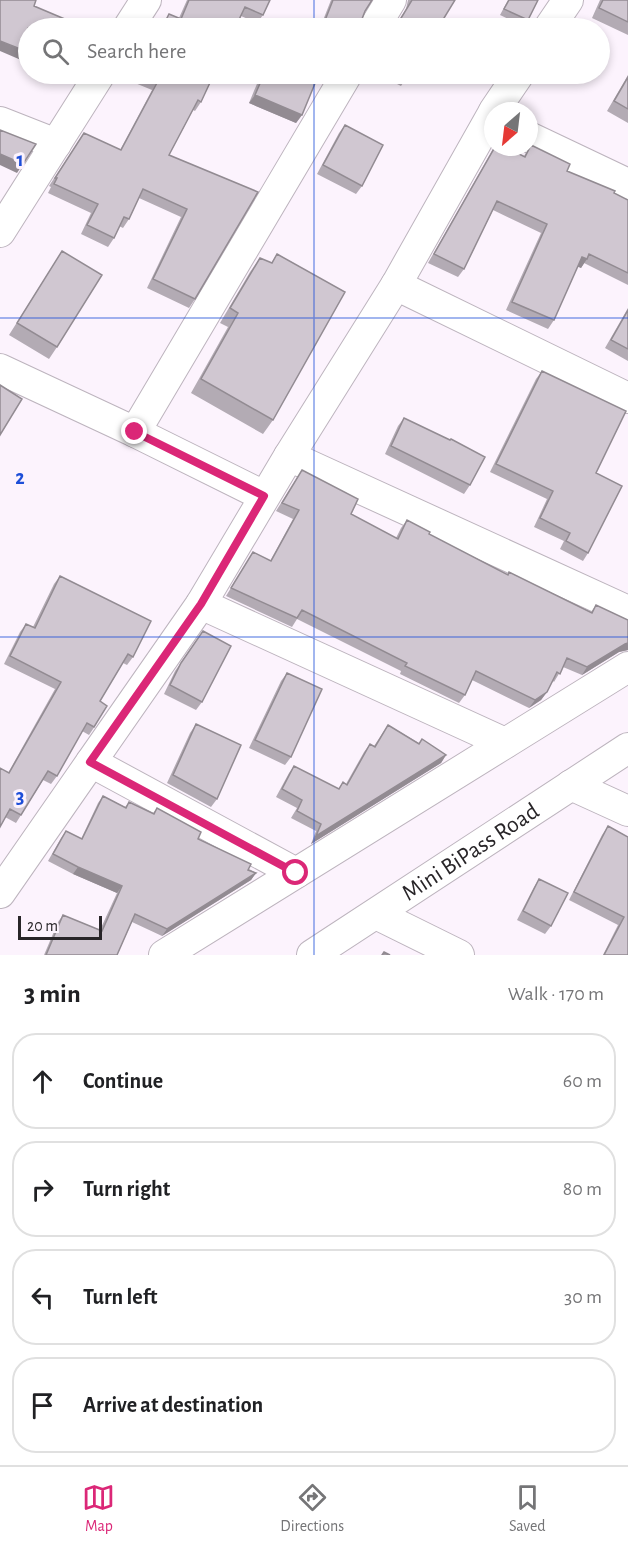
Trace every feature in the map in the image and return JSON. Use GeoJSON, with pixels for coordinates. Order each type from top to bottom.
{"type":"FeatureCollection","features":[{"type":"Feature","properties":{"kind":"street"},"geometry":{"type":"LineString","coordinates":[[134,18],[146,0]]}},
{"type":"Feature","properties":{"kind":"street"},"geometry":{"type":"LineString","coordinates":[[380,18],[391,0]]}},
{"type":"Feature","properties":{"kind":"street"},"geometry":{"type":"LineString","coordinates":[[556,18],[568,0]]}},
{"type":"Feature","properties":{"kind":"street"},"geometry":{"type":"LineString","coordinates":[[0,232],[94,84]]}},
{"type":"Feature","properties":{"kind":"street"},"geometry":{"type":"LineString","coordinates":[[135,432],[341,84]]}},
{"type":"Feature","properties":{"kind":"street"},"geometry":{"type":"LineString","coordinates":[[501,102],[513,84]]}},
{"type":"Feature","properties":{"kind":"street"},"geometry":{"type":"LineString","coordinates":[[0,122],[56,144]]}},
{"type":"Feature","properties":{"kind":"street"},"geometry":{"type":"LineString","coordinates":[[0,893],[201,604],[264,496],[396,285],[484,130]]}},
{"type":"Feature","properties":{"kind":"street"},"geometry":{"type":"LineString","coordinates":[[538,141],[628,184]]}},
{"type":"Feature","properties":{"kind":"street"},"geometry":{"type":"LineString","coordinates":[[396,285],[628,398]]}},
{"type":"Feature","properties":{"kind":"street"},"geometry":{"type":"LineString","coordinates":[[0,369],[264,496]]}},
{"type":"Feature","properties":{"kind":"street"},"geometry":{"type":"LineString","coordinates":[[289,456],[628,611]]}},
{"type":"Feature","properties":{"kind":"street"},"geometry":{"type":"LineString","coordinates":[[201,604],[505,743]]}},
{"type":"Feature","properties":{"kind":"street"},"geometry":{"type":"LineString","coordinates":[[164,955],[628,667]]}},
{"type":"Feature","properties":{"kind":"street","name":"Mini BiPass Road"},"geometry":{"type":"LineString","coordinates":[[312,955],[628,748]]}},
{"type":"Feature","properties":{"kind":"street"},"geometry":{"type":"LineString","coordinates":[[90,762],[296,873]]}},
{"type":"Feature","properties":{"kind":"street"},"geometry":{"type":"LineString","coordinates":[[571,785],[628,811]]}},
{"type":"Feature","properties":{"kind":"street"},"geometry":{"type":"LineString","coordinates":[[376,914],[459,955]]}},
{"type":"Feature","properties":{"kind":"building"},"geometry":{"type":"Polygon","coordinates":[[[0,0],[36,0],[34,6],[62,18],[18,18],[18,48],[0,41],[0,0]]]}},
{"type":"Feature","properties":{"kind":"building"},"geometry":{"type":"Polygon","coordinates":[[[189,0],[270,0],[263,15],[245,7],[240,18],[181,18],[189,0]]]}},
{"type":"Feature","properties":{"kind":"building"},"geometry":{"type":"Polygon","coordinates":[[[333,0],[372,0],[362,18],[326,18],[333,0]]]}},
{"type":"Feature","properties":{"kind":"building"},"geometry":{"type":"Polygon","coordinates":[[[412,0],[455,0],[444,18],[401,18],[412,0]]]}},
{"type":"Feature","properties":{"kind":"building"},"geometry":{"type":"Polygon","coordinates":[[[509,0],[538,0],[529,18],[524,18],[504,9],[509,0]]]}},
{"type":"Feature","properties":{"kind":"building"},"geometry":{"type":"Polygon","coordinates":[[[603,0],[628,0],[628,22],[599,8],[603,0]]]}},
{"type":"Feature","properties":{"kind":"building"},"geometry":{"type":"Polygon","coordinates":[[[169,14],[179,18],[167,18],[169,14]]]}},
{"type":"Feature","properties":{"kind":"building"},"geometry":{"type":"Polygon","coordinates":[[[628,77],[628,109],[614,101],[628,77]]]}},
{"type":"Feature","properties":{"kind":"building"},"geometry":{"type":"Polygon","coordinates":[[[156,84],[209,84],[201,102],[198,100],[169,155],[258,192],[195,299],[153,279],[187,209],[143,189],[129,219],[124,217],[114,238],[87,225],[98,204],[54,184],[57,178],[55,178],[84,133],[121,150],[156,84]]]}},
{"type":"Feature","properties":{"kind":"building"},"geometry":{"type":"Polygon","coordinates":[[[260,84],[315,84],[302,115],[255,95],[260,84]]]}},
{"type":"Feature","properties":{"kind":"building"},"geometry":{"type":"Polygon","coordinates":[[[345,125],[383,145],[362,186],[323,165],[345,125]]]}},
{"type":"Feature","properties":{"kind":"building"},"geometry":{"type":"Polygon","coordinates":[[[0,130],[36,144],[23,164],[0,154],[0,130]]]}},
{"type":"Feature","properties":{"kind":"building"},"geometry":{"type":"Polygon","coordinates":[[[538,148],[570,164],[567,171],[615,191],[614,193],[628,200],[628,273],[589,254],[587,259],[582,257],[554,320],[512,302],[547,224],[497,201],[464,269],[434,254],[490,156],[538,156],[538,148]]]}},
{"type":"Feature","properties":{"kind":"building"},"geometry":{"type":"Polygon","coordinates":[[[62,251],[102,275],[57,347],[17,323],[62,251]]]}},
{"type":"Feature","properties":{"kind":"building"},"geometry":{"type":"Polygon","coordinates":[[[277,254],[345,292],[273,420],[201,379],[238,313],[230,308],[260,258],[272,263],[277,254]]]}},
{"type":"Feature","properties":{"kind":"building"},"geometry":{"type":"Polygon","coordinates":[[[628,310],[628,349],[611,340],[628,310]]]}},
{"type":"Feature","properties":{"kind":"building"},"geometry":{"type":"Polygon","coordinates":[[[542,371],[626,411],[596,473],[622,486],[588,553],[566,541],[570,533],[540,518],[553,491],[496,464],[542,371]]]}},
{"type":"Feature","properties":{"kind":"building"},"geometry":{"type":"Polygon","coordinates":[[[0,385],[22,399],[0,435],[0,385]]]}},
{"type":"Feature","properties":{"kind":"building"},"geometry":{"type":"Polygon","coordinates":[[[404,418],[485,457],[470,485],[391,446],[404,418]]]}},
{"type":"Feature","properties":{"kind":"building"},"geometry":{"type":"Polygon","coordinates":[[[302,470],[358,499],[351,514],[398,539],[407,520],[508,575],[509,572],[592,613],[596,605],[628,620],[628,643],[587,667],[567,658],[560,674],[557,672],[547,692],[535,700],[476,671],[465,695],[405,666],[407,663],[302,610],[297,618],[231,588],[253,552],[271,561],[299,510],[282,503],[302,470]]]}},
{"type":"Feature","properties":{"kind":"building"},"geometry":{"type":"Polygon","coordinates":[[[60,576],[151,621],[133,657],[128,654],[100,701],[107,706],[94,727],[87,723],[57,776],[48,771],[21,815],[10,809],[0,827],[0,768],[9,773],[61,682],[10,656],[26,624],[35,628],[60,576]]]}},
{"type":"Feature","properties":{"kind":"building"},"geometry":{"type":"Polygon","coordinates":[[[203,631],[231,646],[202,702],[170,685],[181,663],[203,631]]]}},
{"type":"Feature","properties":{"kind":"building"},"geometry":{"type":"Polygon","coordinates":[[[287,673],[322,689],[291,757],[255,740],[287,673]]]}},
{"type":"Feature","properties":{"kind":"building"},"geometry":{"type":"Polygon","coordinates":[[[196,724],[241,745],[217,799],[173,775],[196,724]]]}},
{"type":"Feature","properties":{"kind":"building"},"geometry":{"type":"Polygon","coordinates":[[[388,725],[419,744],[422,739],[446,755],[316,836],[321,824],[297,811],[302,800],[282,789],[294,766],[339,789],[343,782],[347,785],[370,744],[375,747],[388,725]]]}},
{"type":"Feature","properties":{"kind":"building"},"geometry":{"type":"Polygon","coordinates":[[[103,796],[126,808],[129,802],[154,814],[157,808],[201,832],[198,839],[251,864],[248,870],[256,873],[167,929],[135,914],[117,955],[46,955],[63,915],[102,931],[122,886],[53,854],[66,831],[82,839],[103,796]]]}},
{"type":"Feature","properties":{"kind":"building"},"geometry":{"type":"Polygon","coordinates":[[[608,826],[628,837],[628,955],[604,955],[624,917],[574,892],[608,826]]]}},
{"type":"Feature","properties":{"kind":"building"},"geometry":{"type":"Polygon","coordinates":[[[539,879],[568,893],[551,926],[523,911],[539,879]]]}},
{"type":"Feature","properties":{"kind":"route"},"geometry":{"type":"LineString","coordinates":[[135,432],[264,496],[201,604],[90,762],[296,873]]}}]}
